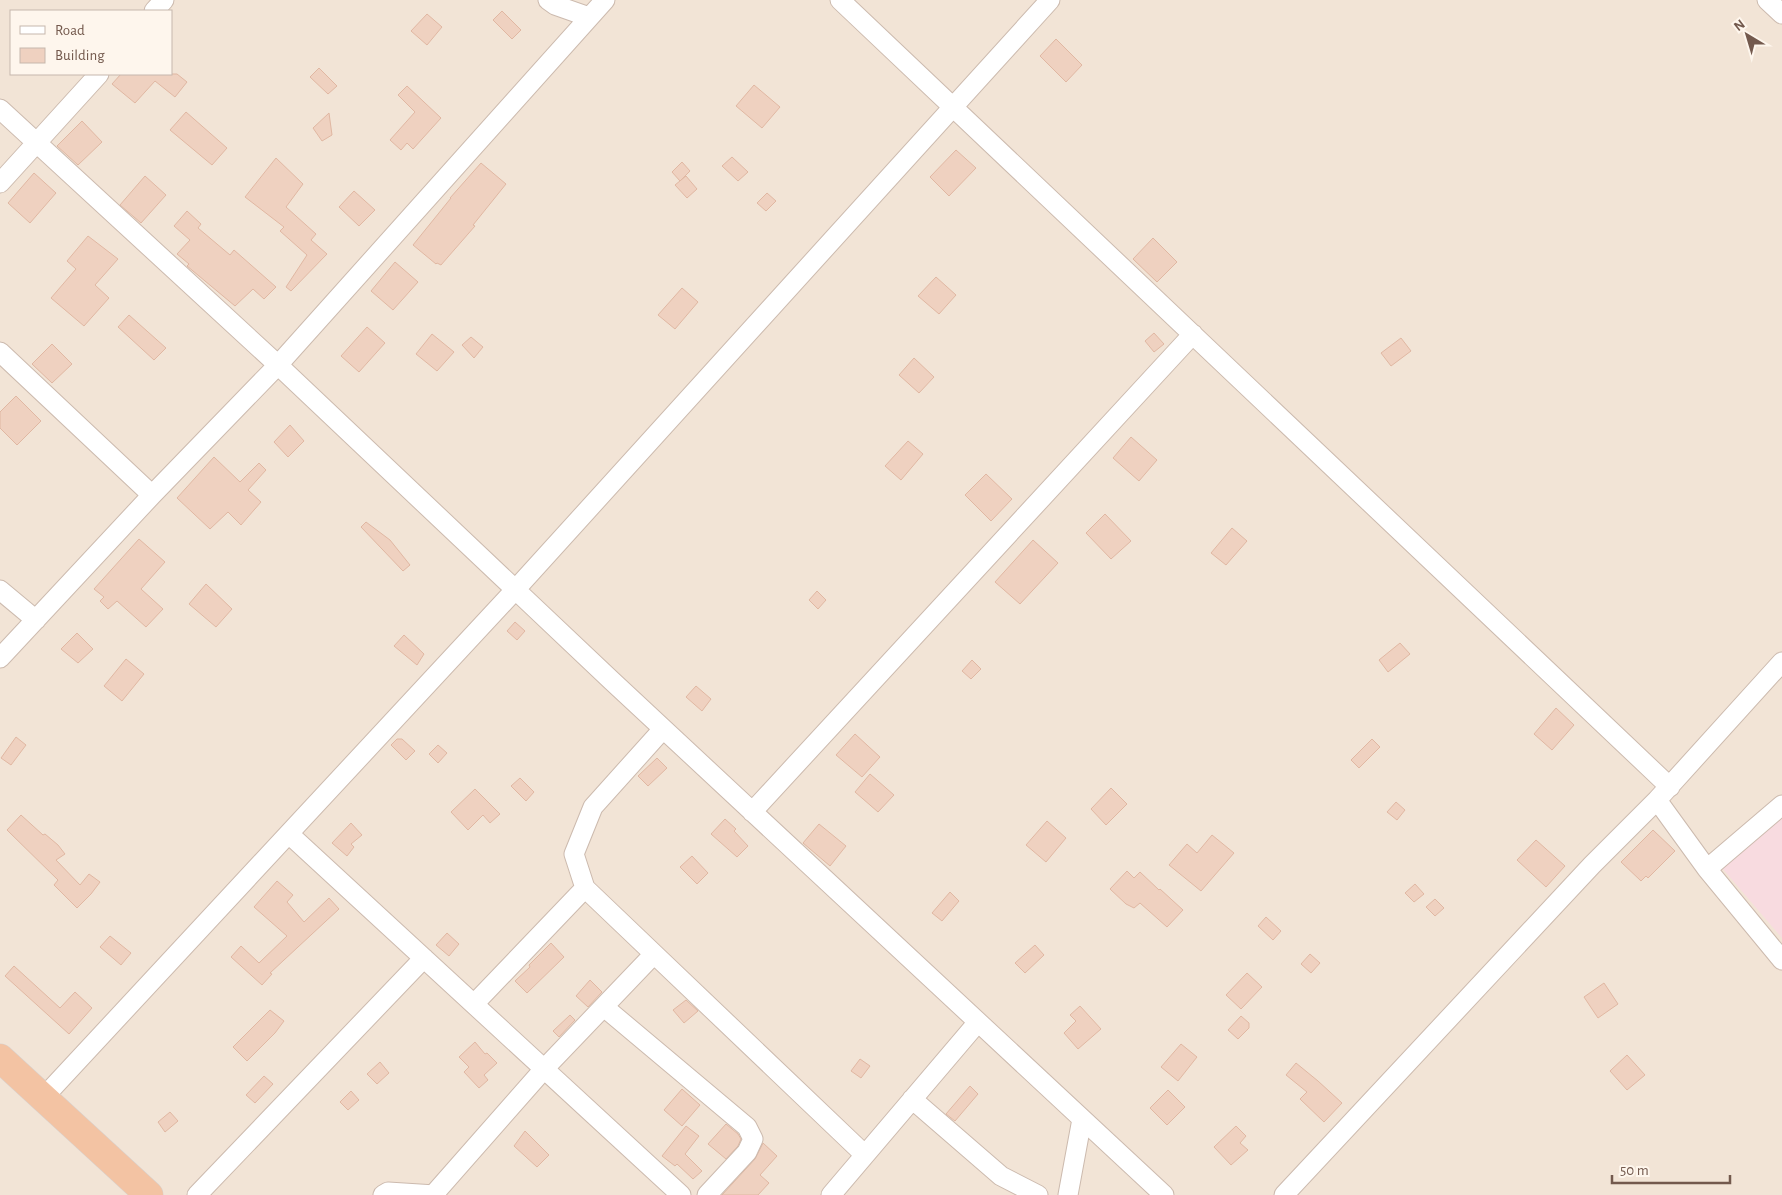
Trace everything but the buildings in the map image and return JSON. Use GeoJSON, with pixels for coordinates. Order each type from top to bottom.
{"type":"FeatureCollection","features":[{"type":"Feature","properties":{"kind":"highway"},"geometry":{"type":"LineString","coordinates":[[0,1058],[149,1195]]}},
{"type":"Feature","properties":{"kind":"street"},"geometry":{"type":"LineString","coordinates":[[155,10],[164,0]]}},
{"type":"Feature","properties":{"kind":"street"},"geometry":{"type":"LineString","coordinates":[[548,0],[555,5],[589,17]]}},
{"type":"Feature","properties":{"kind":"street"},"geometry":{"type":"LineString","coordinates":[[0,658],[152,495],[278,364],[605,0]]}},
{"type":"Feature","properties":{"kind":"street"},"geometry":{"type":"LineString","coordinates":[[840,0],[1193,334],[1664,794],[1706,869],[1782,960]]}},
{"type":"Feature","properties":{"kind":"street"},"geometry":{"type":"LineString","coordinates":[[43,1098],[515,590],[1050,0]]}},
{"type":"Feature","properties":{"kind":"street"},"geometry":{"type":"LineString","coordinates":[[1768,0],[1782,14]]}},
{"type":"Feature","properties":{"kind":"street"},"geometry":{"type":"LineString","coordinates":[[0,183],[97,75]]}},
{"type":"Feature","properties":{"kind":"street"},"geometry":{"type":"LineString","coordinates":[[0,109],[278,364],[663,729],[1164,1195]]}},
{"type":"Feature","properties":{"kind":"street"},"geometry":{"type":"LineString","coordinates":[[752,812],[1193,334]]}},
{"type":"Feature","properties":{"kind":"street"},"geometry":{"type":"LineString","coordinates":[[2,359],[152,495]]}},
{"type":"Feature","properties":{"kind":"street"},"geometry":{"type":"LineString","coordinates":[[0,590],[36,620]]}},
{"type":"Feature","properties":{"kind":"street"},"geometry":{"type":"LineString","coordinates":[[1284,1195],[1592,865],[1664,794],[1782,662]]}},
{"type":"Feature","properties":{"kind":"street"},"geometry":{"type":"LineString","coordinates":[[663,729],[593,807],[574,854],[585,888],[864,1155]]}},
{"type":"Feature","properties":{"kind":"street"},"geometry":{"type":"LineString","coordinates":[[1706,869],[1782,805]]}},
{"type":"Feature","properties":{"kind":"street"},"geometry":{"type":"LineString","coordinates":[[289,834],[681,1195]]}},
{"type":"Feature","properties":{"kind":"street"},"geometry":{"type":"LineString","coordinates":[[474,1004],[585,888]]}},
{"type":"Feature","properties":{"kind":"street"},"geometry":{"type":"LineString","coordinates":[[383,1195],[388,1192],[434,1195],[544,1069],[654,954]]}},
{"type":"Feature","properties":{"kind":"street"},"geometry":{"type":"LineString","coordinates":[[197,1195],[424,958]]}},
{"type":"Feature","properties":{"kind":"street"},"geometry":{"type":"LineString","coordinates":[[604,1007],[747,1127],[753,1139],[747,1152],[707,1195]]}},
{"type":"Feature","properties":{"kind":"street"},"geometry":{"type":"LineString","coordinates":[[830,1195],[978,1022]]}},
{"type":"Feature","properties":{"kind":"street"},"geometry":{"type":"LineString","coordinates":[[912,1099],[1001,1176],[1038,1195]]}},
{"type":"Feature","properties":{"kind":"street"},"geometry":{"type":"LineString","coordinates":[[1068,1195],[1082,1118]]}},
{"type":"Feature","properties":{"kind":"shaded area"},"geometry":{"type":"Polygon","coordinates":[[[0,0],[1782,0],[1782,1195],[0,1195],[0,0]]]}},
{"type":"Feature","properties":{"kind":"shaded area"},"geometry":{"type":"Polygon","coordinates":[[[1782,816],[1782,938],[1722,868],[1782,816]]]}}]}
